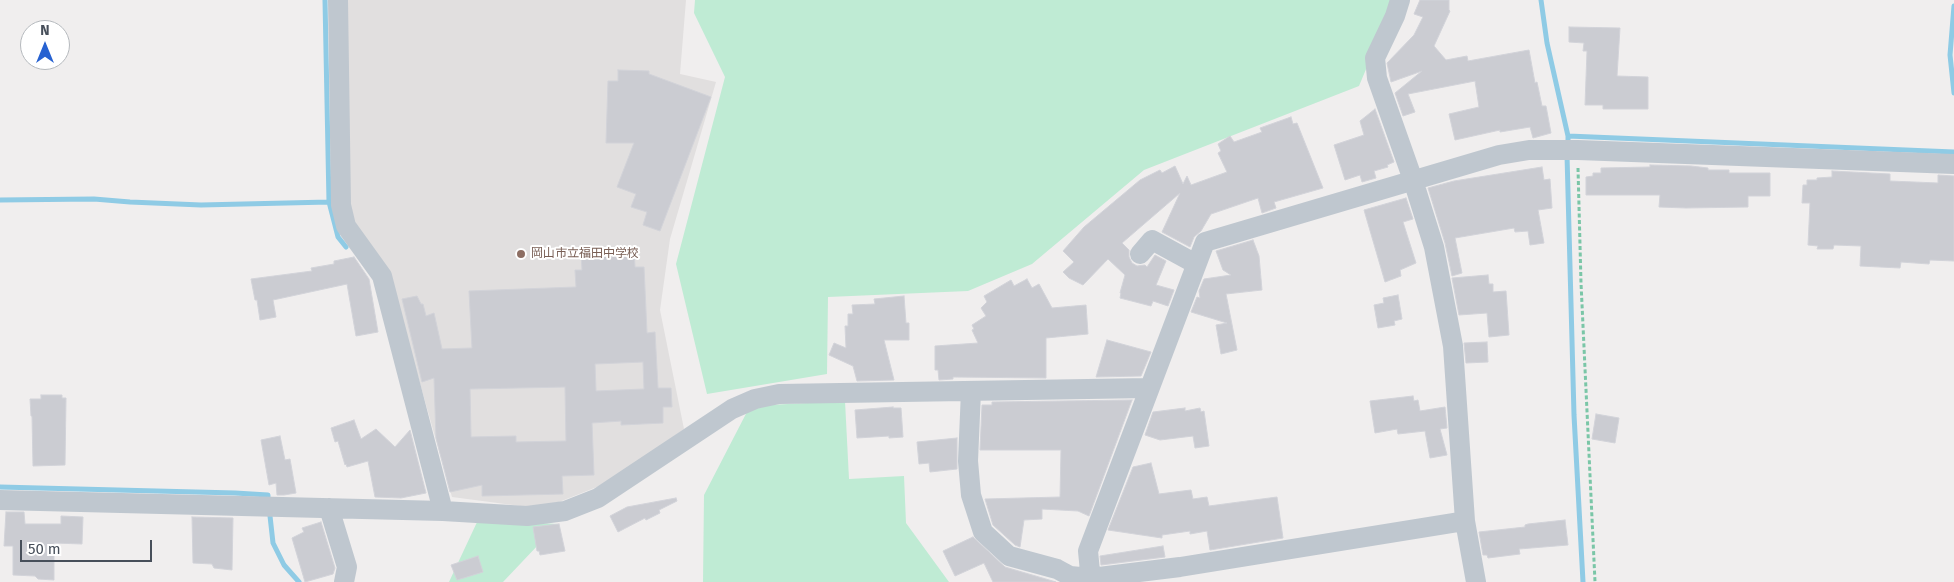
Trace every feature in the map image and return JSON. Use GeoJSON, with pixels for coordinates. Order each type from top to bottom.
{"type":"FeatureCollection","features":[{"type":"Feature","properties":{"kind":"street"},"geometry":{"type":"LineString","coordinates":[[338,0],[341,205],[346,226],[382,276],[443,511]]}},
{"type":"Feature","properties":{"kind":"street"},"geometry":{"type":"LineString","coordinates":[[1400,0],[1395,16],[1375,58],[1377,78],[1413,180],[1434,247],[1453,346],[1465,521],[1476,582]]}},
{"type":"Feature","properties":{"kind":"street"},"geometry":{"type":"LineString","coordinates":[[1091,580],[1088,552],[1205,242],[1499,155],[1529,150],[1954,164]]}},
{"type":"Feature","properties":{"kind":"street"},"geometry":{"type":"LineString","coordinates":[[1140,254],[1152,240],[1196,264]]}},
{"type":"Feature","properties":{"kind":"street"},"geometry":{"type":"LineString","coordinates":[[0,500],[443,511],[527,516],[565,511],[598,498],[732,408],[755,399],[779,394],[1149,388]]}},
{"type":"Feature","properties":{"kind":"street"},"geometry":{"type":"LineString","coordinates":[[971,391],[968,461],[971,495],[983,532],[1009,556],[1057,569],[1070,576],[1091,580],[1465,521]]}},
{"type":"Feature","properties":{"kind":"street"},"geometry":{"type":"LineString","coordinates":[[329,508],[346,567],[344,582]]}},
{"type":"Feature","properties":{"kind":"path"},"geometry":{"type":"LineString","coordinates":[[1570,150],[1581,283],[1595,582]]}},
{"type":"Feature","properties":{"kind":"shaded area","name":"岡山市立福田中学校"},"geometry":{"type":"Polygon","coordinates":[[[342,0],[686,0],[680,74],[716,82],[670,239],[660,310],[684,429],[612,481],[559,502],[528,507],[452,497],[388,270],[345,209],[342,0]]]}},
{"type":"Feature","properties":{"kind":"green space"},"geometry":{"type":"Polygon","coordinates":[[[695,0],[1395,0],[1359,86],[1144,170],[1032,264],[968,291],[828,297],[827,374],[707,394],[676,264],[725,77],[694,13],[695,0]]]}},
{"type":"Feature","properties":{"kind":"green space"},"geometry":{"type":"Polygon","coordinates":[[[845,401],[849,479],[904,476],[906,523],[949,582],[703,582],[704,495],[750,406],[845,401]]]}},
{"type":"Feature","properties":{"kind":"green space"},"geometry":{"type":"Polygon","coordinates":[[[478,520],[558,524],[503,582],[449,582],[478,520]]]}},
{"type":"Feature","properties":{"kind":"building"},"geometry":{"type":"Polygon","coordinates":[[[1420,0],[1449,0],[1450,11],[1434,46],[1446,60],[1467,56],[1468,61],[1529,50],[1535,83],[1537,82],[1542,106],[1546,106],[1551,133],[1533,138],[1530,127],[1500,132],[1500,130],[1455,140],[1449,114],[1479,107],[1475,81],[1408,94],[1415,112],[1403,116],[1395,93],[1422,71],[1391,82],[1387,63],[1414,35],[1423,17],[1414,14],[1420,0]]]}},
{"type":"Feature","properties":{"kind":"building"},"geometry":{"type":"Polygon","coordinates":[[[1569,27],[1620,28],[1617,76],[1648,77],[1648,109],[1603,109],[1603,105],[1585,105],[1587,51],[1583,51],[1584,43],[1569,42],[1569,27]]]}},
{"type":"Feature","properties":{"kind":"building"},"geometry":{"type":"Polygon","coordinates":[[[618,70],[649,71],[649,74],[711,97],[660,231],[643,225],[647,212],[631,207],[636,194],[617,187],[634,143],[606,143],[608,81],[618,81],[618,70]]]}},
{"type":"Feature","properties":{"kind":"building"},"geometry":{"type":"Polygon","coordinates":[[[1375,109],[1394,162],[1387,165],[1388,167],[1374,171],[1376,178],[1362,182],[1360,175],[1345,180],[1334,145],[1364,135],[1360,121],[1375,109]]]}},
{"type":"Feature","properties":{"kind":"building"},"geometry":{"type":"Polygon","coordinates":[[[1291,117],[1293,124],[1297,123],[1323,188],[1274,202],[1276,208],[1262,213],[1258,198],[1211,214],[1201,231],[1194,237],[1190,247],[1162,232],[1180,193],[1122,243],[1129,250],[1129,257],[1132,263],[1137,266],[1145,265],[1147,267],[1155,255],[1166,261],[1156,285],[1174,290],[1168,306],[1153,301],[1151,306],[1120,298],[1125,275],[1108,259],[1083,285],[1069,278],[1063,272],[1074,262],[1063,251],[1084,227],[1140,180],[1160,170],[1162,173],[1175,166],[1183,184],[1187,176],[1191,185],[1227,172],[1218,153],[1221,151],[1218,144],[1230,136],[1234,142],[1262,132],[1260,128],[1291,117]]]}},
{"type":"Feature","properties":{"kind":"building"},"geometry":{"type":"Polygon","coordinates":[[[1650,165],[1691,166],[1708,168],[1708,170],[1729,170],[1729,173],[1770,173],[1770,196],[1748,196],[1748,207],[1686,208],[1659,207],[1660,195],[1586,195],[1586,177],[1593,176],[1593,173],[1601,173],[1601,168],[1650,167],[1650,165]]]}},
{"type":"Feature","properties":{"kind":"building"},"geometry":{"type":"Polygon","coordinates":[[[1542,167],[1544,180],[1550,179],[1552,208],[1538,210],[1544,243],[1530,245],[1528,231],[1515,232],[1514,228],[1455,238],[1462,273],[1452,276],[1445,243],[1428,188],[1454,181],[1542,167]]]}},
{"type":"Feature","properties":{"kind":"building"},"geometry":{"type":"Polygon","coordinates":[[[1832,171],[1890,174],[1890,181],[1938,183],[1938,175],[1954,176],[1954,261],[1930,260],[1929,264],[1901,262],[1900,268],[1860,266],[1861,246],[1834,245],[1833,249],[1817,249],[1818,246],[1808,245],[1810,203],[1802,203],[1803,185],[1807,185],[1807,180],[1832,177],[1832,171]]]}},
{"type":"Feature","properties":{"kind":"building"},"geometry":{"type":"Polygon","coordinates":[[[1406,198],[1413,219],[1403,222],[1416,263],[1400,270],[1401,276],[1385,282],[1364,210],[1406,198]]]}},
{"type":"Feature","properties":{"kind":"building"},"geometry":{"type":"Polygon","coordinates":[[[1253,240],[1259,256],[1262,290],[1226,294],[1237,350],[1221,354],[1216,325],[1227,323],[1191,312],[1197,297],[1200,298],[1199,291],[1204,279],[1231,275],[1223,270],[1216,251],[1253,240]]]}},
{"type":"Feature","properties":{"kind":"building"},"geometry":{"type":"Polygon","coordinates":[[[634,249],[635,267],[644,267],[647,333],[655,332],[658,388],[671,388],[672,407],[663,407],[663,423],[621,425],[621,421],[592,423],[594,475],[562,476],[563,494],[482,496],[482,485],[450,492],[436,438],[434,378],[422,382],[402,299],[417,296],[421,304],[423,304],[426,316],[434,313],[442,349],[472,348],[469,291],[576,287],[575,270],[582,270],[581,252],[634,249]],[[643,362],[595,364],[596,391],[644,389],[643,362]],[[565,387],[470,389],[471,437],[516,436],[516,442],[566,441],[565,387]]]}},
{"type":"Feature","properties":{"kind":"building"},"geometry":{"type":"Polygon","coordinates":[[[354,257],[369,279],[378,332],[356,336],[347,284],[273,300],[276,317],[260,320],[251,279],[312,271],[311,268],[334,264],[334,261],[354,257]]]}},
{"type":"Feature","properties":{"kind":"building"},"geometry":{"type":"Polygon","coordinates":[[[1488,275],[1489,284],[1493,284],[1493,292],[1506,291],[1509,335],[1489,337],[1487,313],[1459,315],[1452,278],[1488,275]]]}},
{"type":"Feature","properties":{"kind":"building"},"geometry":{"type":"Polygon","coordinates":[[[1027,279],[1032,288],[1039,284],[1052,308],[1086,305],[1088,334],[1046,338],[1046,378],[953,377],[953,379],[939,380],[938,370],[935,370],[935,346],[978,343],[972,330],[974,329],[972,325],[986,316],[981,308],[987,302],[984,296],[1011,280],[1014,286],[1027,279]]]}},
{"type":"Feature","properties":{"kind":"building"},"geometry":{"type":"Polygon","coordinates":[[[1398,295],[1402,319],[1394,321],[1395,325],[1378,328],[1374,305],[1384,303],[1383,298],[1398,295]]]}},
{"type":"Feature","properties":{"kind":"building"},"geometry":{"type":"Polygon","coordinates":[[[904,296],[906,323],[909,323],[909,340],[884,340],[894,380],[857,381],[853,366],[829,355],[834,343],[846,348],[845,326],[848,326],[848,314],[853,314],[852,305],[875,304],[874,299],[904,296]]]}},
{"type":"Feature","properties":{"kind":"building"},"geometry":{"type":"Polygon","coordinates":[[[1107,340],[1151,352],[1141,376],[1096,377],[1107,340]]]}},
{"type":"Feature","properties":{"kind":"building"},"geometry":{"type":"Polygon","coordinates":[[[1487,342],[1488,362],[1466,363],[1464,343],[1487,342]]]}},
{"type":"Feature","properties":{"kind":"building"},"geometry":{"type":"Polygon","coordinates":[[[41,395],[62,395],[62,398],[66,398],[65,465],[33,466],[30,399],[41,399],[41,395]]]}},
{"type":"Feature","properties":{"kind":"building"},"geometry":{"type":"Polygon","coordinates":[[[1413,396],[1414,401],[1418,400],[1420,411],[1445,407],[1447,428],[1440,429],[1447,455],[1430,458],[1425,431],[1398,434],[1397,429],[1375,433],[1370,401],[1413,396]]]}},
{"type":"Feature","properties":{"kind":"building"},"geometry":{"type":"Polygon","coordinates":[[[1132,400],[1089,516],[1078,511],[1042,509],[1042,519],[1024,520],[1020,547],[1015,545],[993,525],[985,499],[1060,497],[1061,450],[980,450],[982,405],[992,405],[992,402],[1132,400]]]}},
{"type":"Feature","properties":{"kind":"building"},"geometry":{"type":"Polygon","coordinates":[[[901,408],[903,437],[857,438],[855,410],[901,408]]]}},
{"type":"Feature","properties":{"kind":"building"},"geometry":{"type":"Polygon","coordinates":[[[1185,408],[1185,411],[1200,408],[1201,412],[1204,411],[1209,446],[1195,448],[1193,436],[1160,440],[1145,435],[1153,412],[1185,408]]]}},
{"type":"Feature","properties":{"kind":"building"},"geometry":{"type":"Polygon","coordinates":[[[1596,414],[1619,418],[1615,443],[1592,439],[1596,414]]]}},
{"type":"Feature","properties":{"kind":"building"},"geometry":{"type":"Polygon","coordinates":[[[354,420],[361,439],[376,429],[395,447],[410,430],[426,493],[401,498],[375,497],[368,461],[347,467],[338,441],[335,442],[331,428],[354,420]]]}},
{"type":"Feature","properties":{"kind":"building"},"geometry":{"type":"Polygon","coordinates":[[[280,436],[285,460],[290,459],[296,493],[277,495],[276,483],[269,485],[261,440],[280,436]]]}},
{"type":"Feature","properties":{"kind":"building"},"geometry":{"type":"Polygon","coordinates":[[[957,438],[957,469],[930,472],[929,463],[919,464],[917,442],[957,438]]]}},
{"type":"Feature","properties":{"kind":"building"},"geometry":{"type":"Polygon","coordinates":[[[1151,463],[1159,494],[1191,490],[1193,499],[1207,497],[1209,506],[1277,497],[1283,538],[1210,550],[1207,531],[1190,534],[1190,531],[1162,535],[1162,538],[1108,530],[1133,467],[1151,463]]]}},
{"type":"Feature","properties":{"kind":"building"},"geometry":{"type":"Polygon","coordinates":[[[676,498],[677,501],[659,510],[660,513],[646,520],[645,518],[618,532],[610,516],[627,507],[676,498]]]}},
{"type":"Feature","properties":{"kind":"building"},"geometry":{"type":"Polygon","coordinates":[[[6,512],[24,512],[25,524],[61,524],[61,516],[83,517],[82,544],[54,543],[54,580],[38,579],[35,576],[13,575],[13,546],[4,546],[6,512]]]}},
{"type":"Feature","properties":{"kind":"building"},"geometry":{"type":"Polygon","coordinates":[[[192,517],[233,518],[232,570],[214,568],[212,564],[193,563],[192,517]]]}},
{"type":"Feature","properties":{"kind":"building"},"geometry":{"type":"Polygon","coordinates":[[[1565,520],[1568,545],[1519,549],[1520,554],[1488,558],[1487,555],[1483,555],[1479,532],[1565,520]]]}},
{"type":"Feature","properties":{"kind":"building"},"geometry":{"type":"Polygon","coordinates":[[[321,522],[335,568],[333,574],[305,582],[292,538],[304,532],[302,528],[321,522]]]}},
{"type":"Feature","properties":{"kind":"building"},"geometry":{"type":"Polygon","coordinates":[[[559,524],[565,551],[540,555],[539,551],[537,551],[533,527],[559,524]]]}},
{"type":"Feature","properties":{"kind":"building"},"geometry":{"type":"Polygon","coordinates":[[[973,537],[1005,567],[1056,582],[993,582],[984,563],[955,576],[943,551],[973,537]]]}},
{"type":"Feature","properties":{"kind":"building"},"geometry":{"type":"Polygon","coordinates":[[[1163,546],[1165,557],[1101,565],[1100,556],[1163,546]]]}},
{"type":"Feature","properties":{"kind":"building"},"geometry":{"type":"Polygon","coordinates":[[[478,556],[483,572],[457,580],[451,565],[478,556]]]}},
{"type":"Feature","properties":{"kind":"waterway"},"geometry":{"type":"LineString","coordinates":[[325,0],[329,202],[338,237],[346,247]]}},
{"type":"Feature","properties":{"kind":"waterway"},"geometry":{"type":"LineString","coordinates":[[1541,0],[1547,43],[1568,136],[1568,147]]}},
{"type":"Feature","properties":{"kind":"waterway"},"geometry":{"type":"LineString","coordinates":[[1954,6],[1950,55],[1954,93]]}},
{"type":"Feature","properties":{"kind":"waterway"},"geometry":{"type":"LineString","coordinates":[[1568,136],[1954,152]]}},
{"type":"Feature","properties":{"kind":"waterway"},"geometry":{"type":"LineString","coordinates":[[1567,155],[1574,415],[1583,582]]}},
{"type":"Feature","properties":{"kind":"waterway"},"geometry":{"type":"LineString","coordinates":[[0,200],[94,199],[201,205],[329,202]]}},
{"type":"Feature","properties":{"kind":"waterway"},"geometry":{"type":"LineString","coordinates":[[0,487],[235,493],[268,495],[268,497]]}},
{"type":"Feature","properties":{"kind":"waterway"},"geometry":{"type":"LineString","coordinates":[[270,516],[273,543],[284,565],[299,582]]}},
{"type":"Feature","properties":{"kind":"place","name":"岡山市立福田中学校"},"geometry":{"type":"Point","coordinates":[521,254]}}]}
